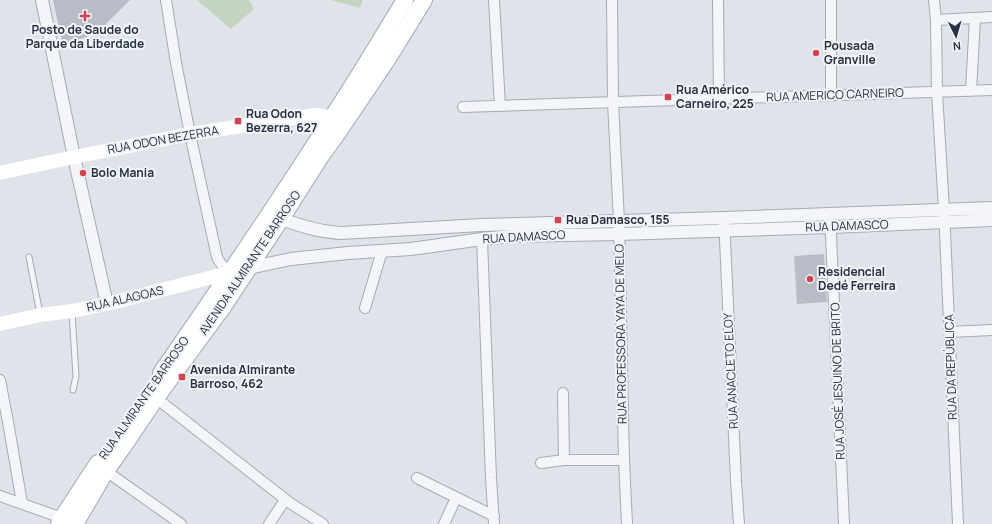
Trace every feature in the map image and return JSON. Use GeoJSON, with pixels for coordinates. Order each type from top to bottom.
{"type":"FeatureCollection","features":[{"type":"Feature","properties":{"kind":"main road"},"geometry":{"type":"LineString","coordinates":[[337,134],[336,124],[333,117],[405,0]]}},
{"type":"Feature","properties":{"kind":"main road","name":"AVENIDA ALMIRANTE BARROSO"},"geometry":{"type":"LineString","coordinates":[[65,522],[106,471],[156,398],[223,307],[321,156],[387,60],[424,0]]}},
{"type":"Feature","properties":{"kind":"main road","name":"RUA ODON BEZERRA"},"geometry":{"type":"LineString","coordinates":[[0,173],[190,134],[316,115],[333,117]]}},
{"type":"Feature","properties":{"kind":"main road","name":"RUA ALMIRANTE BARROSO"},"geometry":{"type":"LineString","coordinates":[[65,522],[95,468],[231,273],[333,117]]}},
{"type":"Feature","properties":{"kind":"main road","name":"RUA ALAGOAS"},"geometry":{"type":"LineString","coordinates":[[0,324],[40,315],[72,311],[107,304],[249,268]]}},
{"type":"Feature","properties":{"kind":"street"},"geometry":{"type":"LineString","coordinates":[[42,0],[74,157],[107,304]]}},
{"type":"Feature","properties":{"kind":"street"},"geometry":{"type":"LineString","coordinates":[[166,0],[176,63],[190,134],[217,257],[225,269],[231,273]]}},
{"type":"Feature","properties":{"kind":"street"},"geometry":{"type":"LineString","coordinates":[[494,0],[500,106]]}},
{"type":"Feature","properties":{"kind":"street","name":"RUA PROFESSORA YAYA DE MELO"},"geometry":{"type":"LineString","coordinates":[[612,0],[613,102],[619,221],[624,460],[628,524]]}},
{"type":"Feature","properties":{"kind":"street"},"geometry":{"type":"LineString","coordinates":[[718,0],[719,99]]}},
{"type":"Feature","properties":{"kind":"street"},"geometry":{"type":"LineString","coordinates":[[831,0],[831,95]]}},
{"type":"Feature","properties":{"kind":"street","name":"RUA DA REPÚBLICA"},"geometry":{"type":"LineString","coordinates":[[934,0],[936,20],[937,92],[945,216],[958,524]]}},
{"type":"Feature","properties":{"kind":"street"},"geometry":{"type":"LineString","coordinates":[[936,20],[992,17]]}},
{"type":"Feature","properties":{"kind":"street"},"geometry":{"type":"LineString","coordinates":[[971,91],[974,18]]}},
{"type":"Feature","properties":{"kind":"street","name":"RUA AMERICO CARNEIRO"},"geometry":{"type":"LineString","coordinates":[[463,107],[992,90]]}},
{"type":"Feature","properties":{"kind":"street","name":"RUA DAMASCO"},"geometry":{"type":"LineString","coordinates":[[249,268],[291,259],[348,253],[411,249],[513,236],[831,227],[945,216],[992,208]]}},
{"type":"Feature","properties":{"kind":"street","name":"RUA DAMASCO"},"geometry":{"type":"LineString","coordinates":[[281,219],[326,232],[341,233],[481,225],[830,214],[945,216],[992,220]]}},
{"type":"Feature","properties":{"kind":"street","name":"RUA JOSÉ JESUINO DE BRITO"},"geometry":{"type":"LineString","coordinates":[[830,214],[844,524]]}},
{"type":"Feature","properties":{"kind":"street","name":"RUA ANACLETO ELOY"},"geometry":{"type":"LineString","coordinates":[[724,218],[739,524]]}},
{"type":"Feature","properties":{"kind":"street"},"geometry":{"type":"LineString","coordinates":[[482,239],[491,478],[494,520]]}},
{"type":"Feature","properties":{"kind":"street"},"geometry":{"type":"LineString","coordinates":[[365,308],[382,251]]}},
{"type":"Feature","properties":{"kind":"street"},"geometry":{"type":"LineString","coordinates":[[950,332],[992,330]]}},
{"type":"Feature","properties":{"kind":"street"},"geometry":{"type":"LineString","coordinates":[[0,380],[22,503]]}},
{"type":"Feature","properties":{"kind":"street"},"geometry":{"type":"LineString","coordinates":[[563,393],[564,460]]}},
{"type":"Feature","properties":{"kind":"street"},"geometry":{"type":"LineString","coordinates":[[156,398],[286,500],[323,524]]}},
{"type":"Feature","properties":{"kind":"street"},"geometry":{"type":"LineString","coordinates":[[541,463],[564,460],[624,460]]}},
{"type":"Feature","properties":{"kind":"street"},"geometry":{"type":"LineString","coordinates":[[106,471],[182,524]]}},
{"type":"Feature","properties":{"kind":"street"},"geometry":{"type":"LineString","coordinates":[[416,478],[456,498],[494,520]]}},
{"type":"Feature","properties":{"kind":"street"},"geometry":{"type":"LineString","coordinates":[[0,496],[22,503],[65,522]]}},
{"type":"Feature","properties":{"kind":"street"},"geometry":{"type":"LineString","coordinates":[[444,524],[456,498]]}},
{"type":"Feature","properties":{"kind":"street"},"geometry":{"type":"LineString","coordinates":[[269,524],[286,500]]}},
{"type":"Feature","properties":{"kind":"lane"},"geometry":{"type":"LineString","coordinates":[[29,257],[40,315]]}},
{"type":"Feature","properties":{"kind":"lane"},"geometry":{"type":"LineString","coordinates":[[72,311],[76,376],[73,390]]}},
{"type":"Feature","properties":{"kind":"green space"},"geometry":{"type":"Polygon","coordinates":[[[197,0],[249,0],[254,9],[231,29],[197,0]]]}},
{"type":"Feature","properties":{"kind":"green space"},"geometry":{"type":"Polygon","coordinates":[[[331,0],[363,0],[360,8],[331,0]]]}},
{"type":"Feature","properties":{"kind":"building","name":"Posto de Saude do Parque da Liberdade"},"geometry":{"type":"Polygon","coordinates":[[[53,0],[130,0],[97,33],[63,45],[53,0]]]}},
{"type":"Feature","properties":{"kind":"building","name":"Residencial Dedé Ferreira"},"geometry":{"type":"Polygon","coordinates":[[[824,254],[827,302],[797,304],[794,256],[824,254]]]}},
{"type":"Feature","properties":{"kind":"place","name":"Posto de Saude do Parque da Liberdade"},"geometry":{"type":"Point","coordinates":[85,16]}},
{"type":"Feature","properties":{"kind":"place","name":"Pousada Granville"},"geometry":{"type":"Point","coordinates":[816,53]}},
{"type":"Feature","properties":{"kind":"place","name":"Rua Américo Carneiro, 225"},"geometry":{"type":"Point","coordinates":[668,97]}},
{"type":"Feature","properties":{"kind":"place","name":"Rua Odon Bezerra, 627"},"geometry":{"type":"Point","coordinates":[238,121]}},
{"type":"Feature","properties":{"kind":"place","name":"Bolo Mania"},"geometry":{"type":"Point","coordinates":[83,173]}},
{"type":"Feature","properties":{"kind":"place","name":"Rua Damasco, 155"},"geometry":{"type":"Point","coordinates":[558,220]}},
{"type":"Feature","properties":{"kind":"place","name":"Residencial Dedé Ferreira"},"geometry":{"type":"Point","coordinates":[810,279]}},
{"type":"Feature","properties":{"kind":"place","name":"Avenida Almirante Barroso, 462"},"geometry":{"type":"Point","coordinates":[182,377]}}]}
